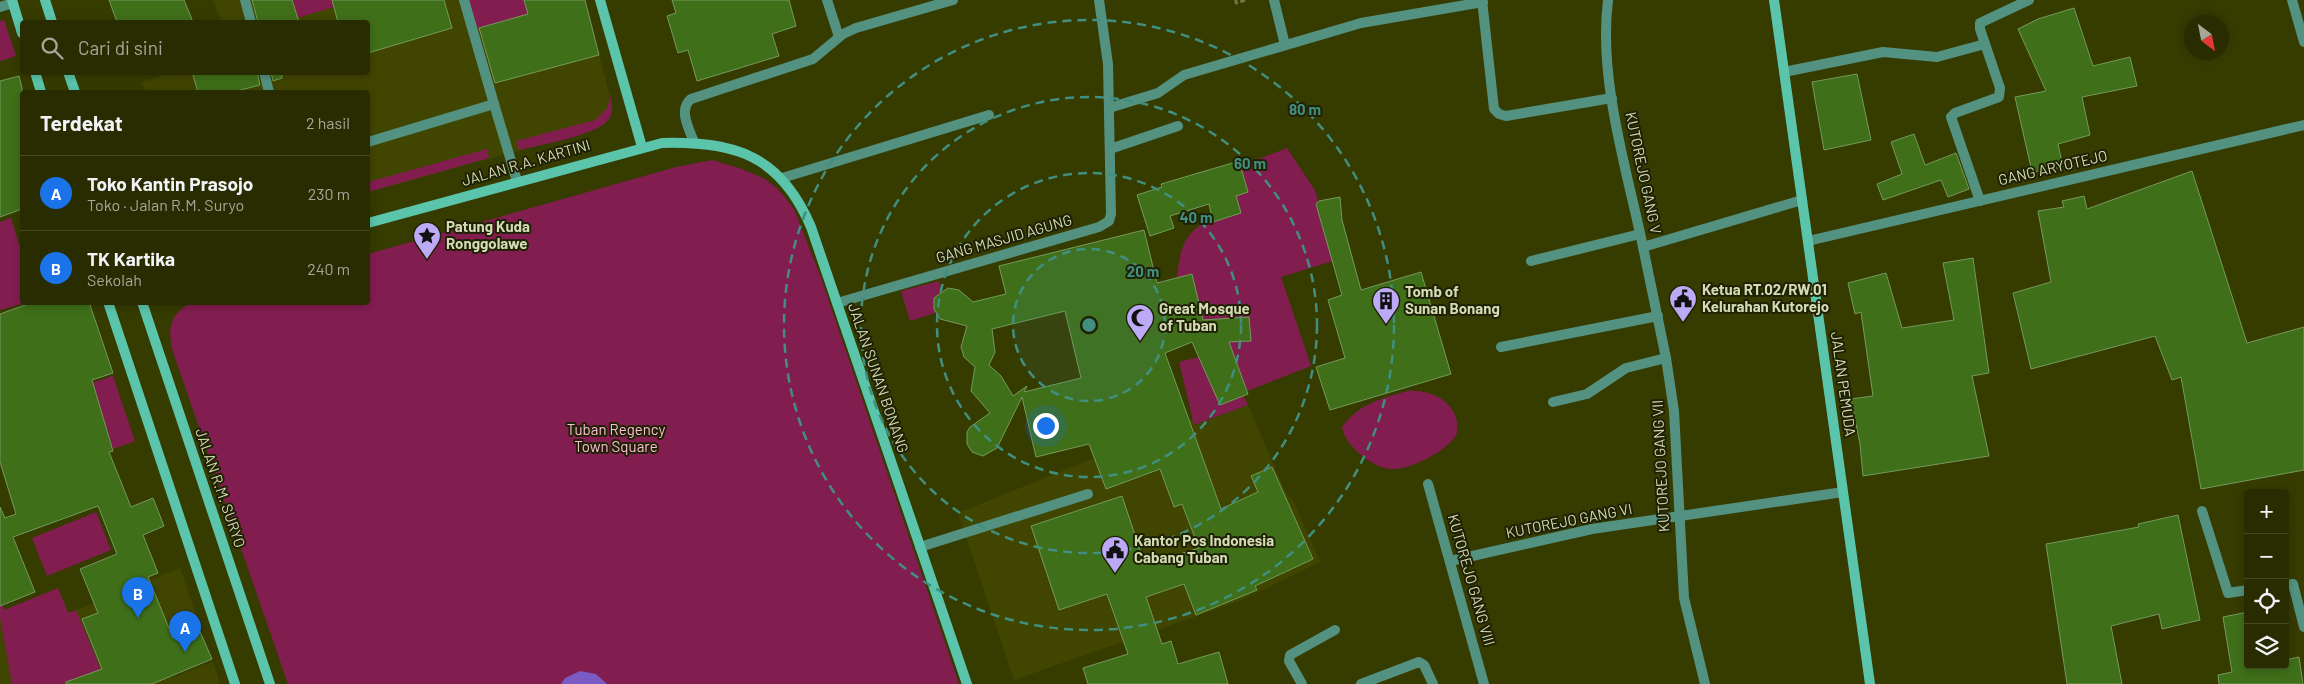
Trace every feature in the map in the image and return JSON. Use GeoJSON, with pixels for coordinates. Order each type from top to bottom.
{"type":"FeatureCollection","features":[{"type":"Feature","properties":{"kind":"main road"},"geometry":{"type":"LineString","coordinates":[[45,0],[51,20]]}},
{"type":"Feature","properties":{"kind":"main road"},"geometry":{"type":"LineString","coordinates":[[600,0],[642,147]]}},
{"type":"Feature","properties":{"kind":"main road","name":"JALAN PEMUDA"},"geometry":{"type":"LineString","coordinates":[[1774,0],[1870,684]]}},
{"type":"Feature","properties":{"kind":"main road"},"geometry":{"type":"LineString","coordinates":[[13,2],[20,26]]}},
{"type":"Feature","properties":{"kind":"main road"},"geometry":{"type":"LineString","coordinates":[[36,75],[40,90]]}},
{"type":"Feature","properties":{"kind":"main road"},"geometry":{"type":"LineString","coordinates":[[69,75],[74,90]]}},
{"type":"Feature","properties":{"kind":"main road","name":"JALAN R.A. KARTINI"},"geometry":{"type":"LineString","coordinates":[[370,222],[662,142],[694,142]]}},
{"type":"Feature","properties":{"kind":"main road","name":"JALAN SUNAN BONANG"},"geometry":{"type":"LineString","coordinates":[[694,142],[727,148],[760,161],[782,178],[803,209],[968,684]]}},
{"type":"Feature","properties":{"kind":"main road"},"geometry":{"type":"LineString","coordinates":[[109,305],[235,684]]}},
{"type":"Feature","properties":{"kind":"main road","name":"JALAN R.M. SURYO"},"geometry":{"type":"LineString","coordinates":[[143,305],[270,684]]}},
{"type":"Feature","properties":{"kind":"street"},"geometry":{"type":"LineString","coordinates":[[245,0],[250,20]]}},
{"type":"Feature","properties":{"kind":"street"},"geometry":{"type":"LineString","coordinates":[[464,0],[517,181]]}},
{"type":"Feature","properties":{"kind":"street"},"geometry":{"type":"LineString","coordinates":[[827,0],[838,37]]}},
{"type":"Feature","properties":{"kind":"street"},"geometry":{"type":"LineString","coordinates":[[694,142],[684,112],[687,102],[813,59],[838,37],[856,28],[953,0]]}},
{"type":"Feature","properties":{"kind":"street","name":"GANG MASJID AGUNG"},"geometry":{"type":"LineString","coordinates":[[837,303],[1104,225],[1109,221],[1111,214],[1109,108],[1106,47],[1099,0]]}},
{"type":"Feature","properties":{"kind":"street"},"geometry":{"type":"LineString","coordinates":[[1274,0],[1285,45]]}},
{"type":"Feature","properties":{"kind":"street","name":"KUTOREJO GANG V"},"geometry":{"type":"LineString","coordinates":[[1608,0],[1606,48],[1612,98],[1643,247],[1802,200]]}},
{"type":"Feature","properties":{"kind":"street"},"geometry":{"type":"LineString","coordinates":[[1980,201],[1951,119],[1955,113],[2000,97],[2000,88],[1980,23],[2029,0]]}},
{"type":"Feature","properties":{"kind":"street"},"geometry":{"type":"LineString","coordinates":[[2292,0],[2304,42]]}},
{"type":"Feature","properties":{"kind":"street"},"geometry":{"type":"LineString","coordinates":[[1109,108],[1158,93],[1184,74],[1361,23],[1482,1],[1494,109],[1499,114],[1506,116],[1612,98]]}},
{"type":"Feature","properties":{"kind":"street"},"geometry":{"type":"LineString","coordinates":[[0,7],[13,2]]}},
{"type":"Feature","properties":{"kind":"street"},"geometry":{"type":"LineString","coordinates":[[1784,72],[1883,52],[1936,57],[1985,44]]}},
{"type":"Feature","properties":{"kind":"street"},"geometry":{"type":"LineString","coordinates":[[265,75],[268,90]]}},
{"type":"Feature","properties":{"kind":"street"},"geometry":{"type":"LineString","coordinates":[[370,141],[494,104]]}},
{"type":"Feature","properties":{"kind":"street"},"geometry":{"type":"LineString","coordinates":[[782,178],[988,115]]}},
{"type":"Feature","properties":{"kind":"street","name":"GANG ARYOTEJO"},"geometry":{"type":"LineString","coordinates":[[1808,241],[2304,125]]}},
{"type":"Feature","properties":{"kind":"street"},"geometry":{"type":"LineString","coordinates":[[1110,149],[1178,126]]}},
{"type":"Feature","properties":{"kind":"street"},"geometry":{"type":"LineString","coordinates":[[1531,261],[1640,234]]}},
{"type":"Feature","properties":{"kind":"street","name":"KUTOREJO GANG VII"},"geometry":{"type":"LineString","coordinates":[[1643,247],[1666,358],[1675,419],[1679,516],[1686,611],[1705,684]]}},
{"type":"Feature","properties":{"kind":"street"},"geometry":{"type":"LineString","coordinates":[[1502,347],[1658,316]]}},
{"type":"Feature","properties":{"kind":"street"},"geometry":{"type":"LineString","coordinates":[[1554,402],[1584,395],[1626,368],[1666,358]]}},
{"type":"Feature","properties":{"kind":"street","name":"KUTOREJO GANG VIII"},"geometry":{"type":"LineString","coordinates":[[1428,484],[1484,684]]}},
{"type":"Feature","properties":{"kind":"street","name":"KUTOREJO GANG VI"},"geometry":{"type":"LineString","coordinates":[[1450,561],[1592,529],[1843,492]]}},
{"type":"Feature","properties":{"kind":"street"},"geometry":{"type":"LineString","coordinates":[[920,547],[1088,494]]}},
{"type":"Feature","properties":{"kind":"street"},"geometry":{"type":"LineString","coordinates":[[2202,511],[2228,594],[2244,591]]}},
{"type":"Feature","properties":{"kind":"street"},"geometry":{"type":"LineString","coordinates":[[2289,584],[2293,584],[2304,628]]}},
{"type":"Feature","properties":{"kind":"street"},"geometry":{"type":"LineString","coordinates":[[1302,684],[1289,661],[1290,655],[1335,630]]}},
{"type":"Feature","properties":{"kind":"street"},"geometry":{"type":"LineString","coordinates":[[1361,684],[1419,662],[1424,665],[1432,684]]}},
{"type":"Feature","properties":{"kind":"path"},"geometry":{"type":"LineString","coordinates":[[1236,0],[1236,3],[1246,0]]}},
{"type":"Feature","properties":{"kind":"shaded area"},"geometry":{"type":"Polygon","coordinates":[[[213,0],[585,0],[612,104],[611,115],[605,124],[588,132],[370,191],[370,90],[145,90],[142,82],[164,75],[370,75],[370,20],[221,20],[213,0]]]}},
{"type":"Feature","properties":{"kind":"shaded area"},"geometry":{"type":"Polygon","coordinates":[[[1248,405],[1287,495],[1293,500],[1320,562],[1240,601],[1014,680],[958,513],[1193,418],[1195,425],[1248,405]]]}},
{"type":"Feature","properties":{"kind":"shaded area"},"geometry":{"type":"Polygon","coordinates":[[[180,568],[200,626],[157,644],[171,678],[213,661],[220,684],[0,684],[0,594],[4,610],[58,588],[69,613],[180,568]]]}},
{"type":"Feature","properties":{"kind":"shaded area"},"geometry":{"type":"Polygon","coordinates":[[[580,671],[596,674],[607,684],[561,684],[565,678],[580,671]]]}},
{"type":"Feature","properties":{"kind":"green space"},"geometry":{"type":"Polygon","coordinates":[[[292,0],[332,0],[334,7],[297,18],[292,0]]]}},
{"type":"Feature","properties":{"kind":"green space"},"geometry":{"type":"Polygon","coordinates":[[[465,0],[524,0],[528,14],[473,30],[465,0]]]}},
{"type":"Feature","properties":{"kind":"green space"},"geometry":{"type":"Polygon","coordinates":[[[4,20],[16,56],[0,61],[0,21],[4,20]]]}},
{"type":"Feature","properties":{"kind":"green space"},"geometry":{"type":"Polygon","coordinates":[[[610,94],[612,111],[605,123],[583,134],[519,150],[516,141],[595,120],[607,108],[610,94]]]}},
{"type":"Feature","properties":{"kind":"green space"},"geometry":{"type":"Polygon","coordinates":[[[1287,148],[1316,192],[1322,224],[1333,261],[1281,277],[1311,366],[1242,393],[1248,405],[1194,425],[1179,362],[1211,354],[1192,274],[1177,278],[1182,250],[1189,235],[1203,223],[1212,218],[1213,222],[1241,213],[1236,196],[1248,192],[1240,166],[1287,148]]]}},
{"type":"Feature","properties":{"kind":"green space"},"geometry":{"type":"Polygon","coordinates":[[[487,149],[489,158],[370,191],[370,181],[487,149]]]}},
{"type":"Feature","properties":{"kind":"green space","name":"Tuban Regency Town Square"},"geometry":{"type":"Polygon","coordinates":[[[712,160],[742,169],[765,179],[778,189],[794,209],[821,278],[959,684],[288,684],[174,355],[170,331],[174,318],[187,305],[370,305],[370,253],[676,167],[712,160]]]}},
{"type":"Feature","properties":{"kind":"green space"},"geometry":{"type":"Polygon","coordinates":[[[11,218],[20,247],[20,304],[0,310],[0,222],[11,218]]]}},
{"type":"Feature","properties":{"kind":"green space"},"geometry":{"type":"Polygon","coordinates":[[[939,281],[942,291],[934,298],[935,313],[910,321],[901,291],[939,281]]]}},
{"type":"Feature","properties":{"kind":"green space"},"geometry":{"type":"Polygon","coordinates":[[[113,376],[135,441],[113,449],[97,398],[0,412],[113,376]]]}},
{"type":"Feature","properties":{"kind":"green space"},"geometry":{"type":"Polygon","coordinates":[[[1408,391],[1427,393],[1444,401],[1455,414],[1457,433],[1446,446],[1419,463],[1400,468],[1385,468],[1361,455],[1348,441],[1342,427],[1348,419],[1363,407],[1380,399],[1408,391]]]}},
{"type":"Feature","properties":{"kind":"green space"},"geometry":{"type":"Polygon","coordinates":[[[96,512],[111,550],[47,576],[32,538],[96,512]]]}},
{"type":"Feature","properties":{"kind":"green space"},"geometry":{"type":"Polygon","coordinates":[[[58,588],[68,613],[76,610],[101,670],[63,684],[12,684],[0,618],[0,594],[4,610],[58,588]]]}},
{"type":"Feature","properties":{"kind":"building"},"geometry":{"type":"Polygon","coordinates":[[[109,0],[184,0],[192,20],[116,20],[109,0]]]}},
{"type":"Feature","properties":{"kind":"building"},"geometry":{"type":"Polygon","coordinates":[[[252,0],[292,0],[298,20],[257,20],[252,0]]]}},
{"type":"Feature","properties":{"kind":"building"},"geometry":{"type":"Polygon","coordinates":[[[332,0],[444,0],[452,28],[370,52],[370,20],[337,20],[332,0]]]}},
{"type":"Feature","properties":{"kind":"building"},"geometry":{"type":"Polygon","coordinates":[[[524,0],[585,0],[599,55],[495,83],[479,28],[528,14],[524,0]]]}},
{"type":"Feature","properties":{"kind":"building"},"geometry":{"type":"Polygon","coordinates":[[[672,0],[789,0],[796,26],[772,34],[779,56],[697,81],[688,50],[678,53],[667,16],[676,13],[672,0]]]}},
{"type":"Feature","properties":{"kind":"building"},"geometry":{"type":"Polygon","coordinates":[[[2074,8],[2093,66],[2130,57],[2137,86],[2082,97],[2090,135],[2058,144],[2063,167],[2032,172],[2015,97],[2046,91],[2018,29],[2038,19],[2074,8]]]}},
{"type":"Feature","properties":{"kind":"building"},"geometry":{"type":"Polygon","coordinates":[[[1857,74],[1871,140],[1824,150],[1812,82],[1857,74]]]}},
{"type":"Feature","properties":{"kind":"building"},"geometry":{"type":"Polygon","coordinates":[[[193,75],[258,75],[260,85],[241,90],[197,90],[193,75]]]}},
{"type":"Feature","properties":{"kind":"building"},"geometry":{"type":"Polygon","coordinates":[[[272,75],[282,75],[282,78],[273,81],[272,75]]]}},
{"type":"Feature","properties":{"kind":"building"},"geometry":{"type":"Polygon","coordinates":[[[19,76],[22,90],[20,90],[20,210],[0,217],[0,81],[19,76]]]}},
{"type":"Feature","properties":{"kind":"building"},"geometry":{"type":"Polygon","coordinates":[[[1914,134],[1925,165],[1956,153],[1969,189],[1948,197],[1941,180],[1883,200],[1877,184],[1902,174],[1891,142],[1914,134]]]}},
{"type":"Feature","properties":{"kind":"building"},"geometry":{"type":"Polygon","coordinates":[[[1239,161],[1248,192],[1236,196],[1241,213],[1213,222],[1209,204],[1170,216],[1174,228],[1150,236],[1137,195],[1162,187],[1161,184],[1239,161]]]}},
{"type":"Feature","properties":{"kind":"building"},"geometry":{"type":"Polygon","coordinates":[[[2192,171],[2247,343],[2304,327],[2304,470],[2201,489],[2181,377],[2172,380],[2155,336],[2031,369],[2013,293],[2051,282],[2038,211],[2064,207],[2062,201],[2084,196],[2087,209],[2192,171]]]}},
{"type":"Feature","properties":{"kind":"building","name":"Tomb of Sunan Bonang"},"geometry":{"type":"Polygon","coordinates":[[[1340,197],[1342,220],[1361,290],[1421,272],[1451,374],[1330,410],[1316,367],[1345,358],[1328,300],[1342,295],[1316,204],[1319,201],[1340,197]]]}},
{"type":"Feature","properties":{"kind":"building"},"geometry":{"type":"Polygon","coordinates":[[[1144,230],[1157,283],[1192,274],[1203,320],[1249,317],[1251,341],[1229,342],[1248,394],[1220,405],[1192,342],[1165,353],[1221,509],[1258,492],[1251,476],[1272,467],[1313,559],[1255,586],[1257,590],[1196,615],[1184,584],[1146,597],[1162,644],[1171,641],[1178,664],[1219,652],[1228,684],[1088,684],[1083,668],[1128,654],[1107,594],[1059,610],[1031,526],[1122,496],[1145,565],[1199,548],[1182,504],[1174,507],[1160,469],[1106,489],[1089,444],[1036,457],[1022,397],[997,448],[983,456],[972,452],[967,444],[967,432],[970,427],[990,413],[971,391],[975,367],[964,357],[961,347],[967,326],[940,319],[934,309],[934,298],[948,288],[959,290],[973,302],[1006,294],[999,266],[1144,230]],[[1065,311],[992,329],[995,352],[989,365],[1001,376],[1013,396],[1027,386],[1024,392],[1081,378],[1065,311]]]}},
{"type":"Feature","properties":{"kind":"building"},"geometry":{"type":"Polygon","coordinates":[[[1973,258],[1989,373],[1972,376],[1989,456],[1863,476],[1860,444],[1851,399],[1873,396],[1861,312],[1855,314],[1848,283],[1886,273],[1902,328],[1954,320],[1943,263],[1973,258]]]}},
{"type":"Feature","properties":{"kind":"building"},"geometry":{"type":"Polygon","coordinates":[[[26,305],[90,305],[113,373],[92,380],[113,451],[109,452],[131,507],[153,498],[164,526],[143,535],[158,573],[148,577],[173,638],[198,627],[212,659],[152,684],[66,684],[66,682],[102,669],[82,619],[98,613],[80,569],[117,554],[98,506],[13,537],[35,592],[0,606],[0,507],[5,518],[16,514],[0,462],[0,314],[26,305]]]}},
{"type":"Feature","properties":{"kind":"building"},"geometry":{"type":"Polygon","coordinates":[[[2178,515],[2200,620],[2162,629],[2159,614],[2111,626],[2122,684],[2067,684],[2046,544],[2139,527],[2138,524],[2178,515]]]}},
{"type":"Feature","properties":{"kind":"building"},"geometry":{"type":"Polygon","coordinates":[[[2244,613],[2244,669],[2289,669],[2289,659],[2299,657],[2303,684],[2219,684],[2218,675],[2232,672],[2223,617],[2244,613]]]}},
{"type":"Feature","properties":{"kind":"place","name":"Patung Kuda Ronggolawe"},"geometry":{"type":"Point","coordinates":[427,260]}},
{"type":"Feature","properties":{"kind":"place","name":"Ketua RT.02/RW.01 Kelurahan Kutorejo"},"geometry":{"type":"Point","coordinates":[1683,323]}},
{"type":"Feature","properties":{"kind":"place","name":"Tomb of Sunan Bonang"},"geometry":{"type":"Point","coordinates":[1386,325]}},
{"type":"Feature","properties":{"kind":"place","name":"Great Mosque of Tuban"},"geometry":{"type":"Point","coordinates":[1140,342]}},
{"type":"Feature","properties":{"kind":"place","name":"Kantor Pos Indonesia Cabang Tuban"},"geometry":{"type":"Point","coordinates":[1115,574]}},
{"type":"Feature","properties":{"kind":"place","name":"TK Kartika"},"geometry":{"type":"Point","coordinates":[138,618]}},
{"type":"Feature","properties":{"kind":"place","name":"Toko Kantin Prasojo"},"geometry":{"type":"Point","coordinates":[185,652]}}]}
